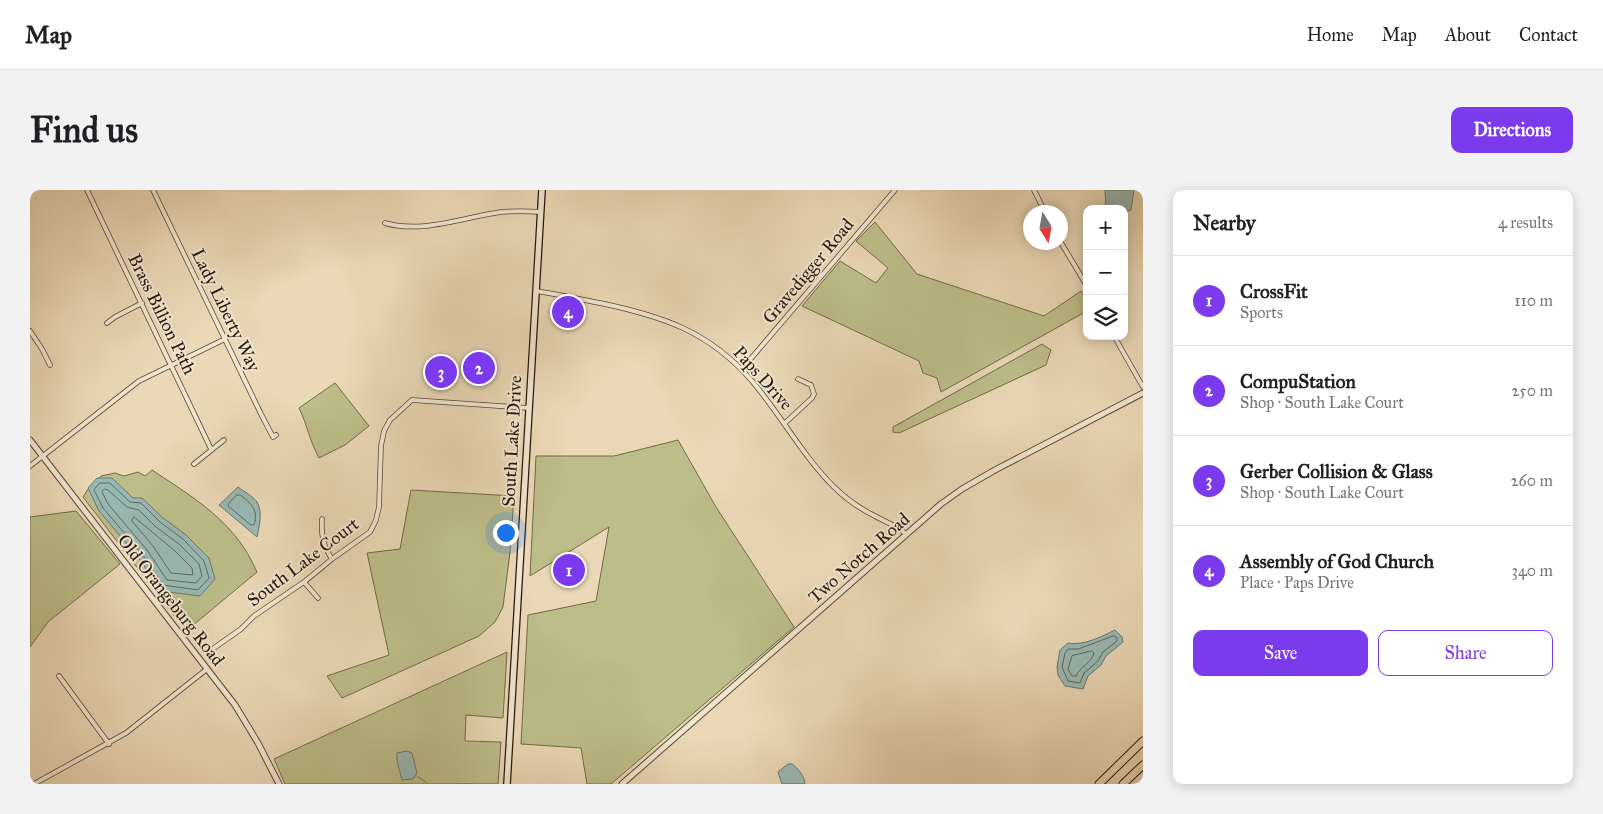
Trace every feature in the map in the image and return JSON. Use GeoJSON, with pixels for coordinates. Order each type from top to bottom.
{"type":"FeatureCollection","features":[{"type":"Feature","properties":{"kind":"highway"},"geometry":{"type":"LineString","coordinates":[[1099,784],[1143,741]]}},
{"type":"Feature","properties":{"kind":"highway"},"geometry":{"type":"LineString","coordinates":[[1123,784],[1143,765]]}},
{"type":"Feature","properties":{"kind":"main road","name":"South Lake Drive"},"geometry":{"type":"LineString","coordinates":[[507,784],[542,190]]}},
{"type":"Feature","properties":{"kind":"street","name":"Brass Billion Path"},"geometry":{"type":"LineString","coordinates":[[87,190],[211,449]]}},
{"type":"Feature","properties":{"kind":"street","name":"Lady Liberty Way"},"geometry":{"type":"LineString","coordinates":[[153,190],[269,430],[273,437],[276,435]]}},
{"type":"Feature","properties":{"kind":"street","name":"Gravedigger Road"},"geometry":{"type":"LineString","coordinates":[[742,370],[895,190]]}},
{"type":"Feature","properties":{"kind":"street"},"geometry":{"type":"LineString","coordinates":[[1034,190],[1042,205]]}},
{"type":"Feature","properties":{"kind":"street"},"geometry":{"type":"LineString","coordinates":[[385,223],[399,227],[441,223],[501,212],[540,212]]}},
{"type":"Feature","properties":{"kind":"street"},"geometry":{"type":"LineString","coordinates":[[1065,250],[1083,279]]}},
{"type":"Feature","properties":{"kind":"street","name":"Paps Drive"},"geometry":{"type":"LineString","coordinates":[[536,292],[633,310],[671,322],[701,337],[729,357],[742,370],[785,422],[818,469],[835,488],[860,508],[906,534]]}},
{"type":"Feature","properties":{"kind":"street"},"geometry":{"type":"LineString","coordinates":[[107,323],[142,303]]}},
{"type":"Feature","properties":{"kind":"street"},"geometry":{"type":"LineString","coordinates":[[30,331],[50,366]]}},
{"type":"Feature","properties":{"kind":"street"},"geometry":{"type":"LineString","coordinates":[[30,466],[139,381],[225,339]]}},
{"type":"Feature","properties":{"kind":"street"},"geometry":{"type":"LineString","coordinates":[[1116,340],[1143,387]]}},
{"type":"Feature","properties":{"kind":"street"},"geometry":{"type":"LineString","coordinates":[[785,422],[814,394],[811,385],[798,379]]}},
{"type":"Feature","properties":{"kind":"street","name":"Two Notch Road"},"geometry":{"type":"LineString","coordinates":[[622,784],[941,504],[977,480],[1020,456],[1143,393]]}},
{"type":"Feature","properties":{"kind":"street","name":"South Lake Court"},"geometry":{"type":"LineString","coordinates":[[214,648],[241,630],[254,616],[304,582],[370,532],[376,520],[379,507],[381,446],[384,431],[390,420],[412,400],[529,408]]}},
{"type":"Feature","properties":{"kind":"street","name":"Old Orangeburg Road"},"geometry":{"type":"LineString","coordinates":[[30,440],[235,705],[258,742],[279,784]]}},
{"type":"Feature","properties":{"kind":"street"},"geometry":{"type":"LineString","coordinates":[[194,464],[224,440]]}},
{"type":"Feature","properties":{"kind":"street"},"geometry":{"type":"LineString","coordinates":[[322,519],[322,536],[332,559]]}},
{"type":"Feature","properties":{"kind":"street"},"geometry":{"type":"LineString","coordinates":[[304,582],[318,598]]}},
{"type":"Feature","properties":{"kind":"street"},"geometry":{"type":"LineString","coordinates":[[34,784],[126,733],[207,669]]}},
{"type":"Feature","properties":{"kind":"street"},"geometry":{"type":"LineString","coordinates":[[58,676],[109,744]]}},
{"type":"Feature","properties":{"kind":"green space"},"geometry":{"type":"Polygon","coordinates":[[[875,222],[917,274],[1044,316],[1081,291],[1083,294],[1083,313],[941,392],[937,378],[923,373],[919,361],[802,306],[840,261],[876,283],[888,268],[856,241],[875,222]]]}},
{"type":"Feature","properties":{"kind":"green space"},"geometry":{"type":"Polygon","coordinates":[[[1042,344],[1051,350],[1046,365],[899,433],[893,432],[893,427],[1042,344]]]}},
{"type":"Feature","properties":{"kind":"green space"},"geometry":{"type":"Polygon","coordinates":[[[335,383],[369,426],[345,445],[319,458],[299,408],[335,383]]]}},
{"type":"Feature","properties":{"kind":"green space"},"geometry":{"type":"Polygon","coordinates":[[[678,440],[716,507],[794,627],[611,784],[587,784],[581,748],[521,744],[528,615],[596,601],[609,527],[530,576],[536,456],[614,456],[678,440]]]}},
{"type":"Feature","properties":{"kind":"green space"},"geometry":{"type":"Polygon","coordinates":[[[152,470],[214,514],[244,548],[257,572],[186,631],[83,497],[101,476],[115,473],[124,476],[138,472],[145,476],[152,470]]]}},
{"type":"Feature","properties":{"kind":"green space"},"geometry":{"type":"Polygon","coordinates":[[[411,490],[514,496],[510,552],[503,607],[495,622],[479,636],[342,698],[327,676],[389,655],[367,553],[400,549],[411,490]]]}},
{"type":"Feature","properties":{"kind":"green space"},"geometry":{"type":"Polygon","coordinates":[[[76,511],[120,564],[48,622],[30,647],[30,517],[76,511]]]}},
{"type":"Feature","properties":{"kind":"green space"},"geometry":{"type":"Polygon","coordinates":[[[507,652],[503,718],[466,715],[465,741],[501,742],[498,784],[285,784],[274,759],[507,652]]]}},
{"type":"Feature","properties":{"kind":"water"},"geometry":{"type":"Polygon","coordinates":[[[1105,190],[1134,190],[1131,210],[1128,211],[1128,205],[1106,205],[1105,190]]]}},
{"type":"Feature","properties":{"kind":"water"},"geometry":{"type":"Polygon","coordinates":[[[97,478],[112,478],[133,498],[142,498],[163,518],[186,535],[209,558],[215,579],[200,596],[161,591],[138,557],[99,511],[88,488],[97,478]]]}},
{"type":"Feature","properties":{"kind":"water"},"geometry":{"type":"Polygon","coordinates":[[[238,487],[253,498],[259,506],[260,520],[257,537],[219,505],[238,487]]]}},
{"type":"Feature","properties":{"kind":"water"},"geometry":{"type":"Polygon","coordinates":[[[1115,630],[1122,637],[1123,642],[1106,656],[1101,665],[1088,676],[1083,689],[1065,686],[1058,675],[1057,667],[1060,650],[1068,643],[1086,642],[1115,630]]]}},
{"type":"Feature","properties":{"kind":"water"},"geometry":{"type":"Polygon","coordinates":[[[407,751],[412,753],[417,773],[413,779],[402,780],[397,753],[407,751]]]}},
{"type":"Feature","properties":{"kind":"water"},"geometry":{"type":"Polygon","coordinates":[[[788,764],[792,764],[799,770],[805,784],[782,784],[778,772],[788,764]]]}},
{"type":"Feature","properties":{"kind":"waterway"},"geometry":{"type":"LineString","coordinates":[[417,776],[428,784]]}},
{"type":"Feature","properties":{"kind":"waterway"},"geometry":{"type":"LineString","coordinates":[[455,784],[472,784]]}},
{"type":"Feature","properties":{"kind":"place","name":"Assembly of God Church"},"geometry":{"type":"Point","coordinates":[568,312]}},
{"type":"Feature","properties":{"kind":"place","name":"CompuStation"},"geometry":{"type":"Point","coordinates":[479,368]}},
{"type":"Feature","properties":{"kind":"place","name":"Gerber Collision & Glass"},"geometry":{"type":"Point","coordinates":[441,372]}},
{"type":"Feature","properties":{"kind":"place","name":"CrossFit"},"geometry":{"type":"Point","coordinates":[569,570]}}]}
